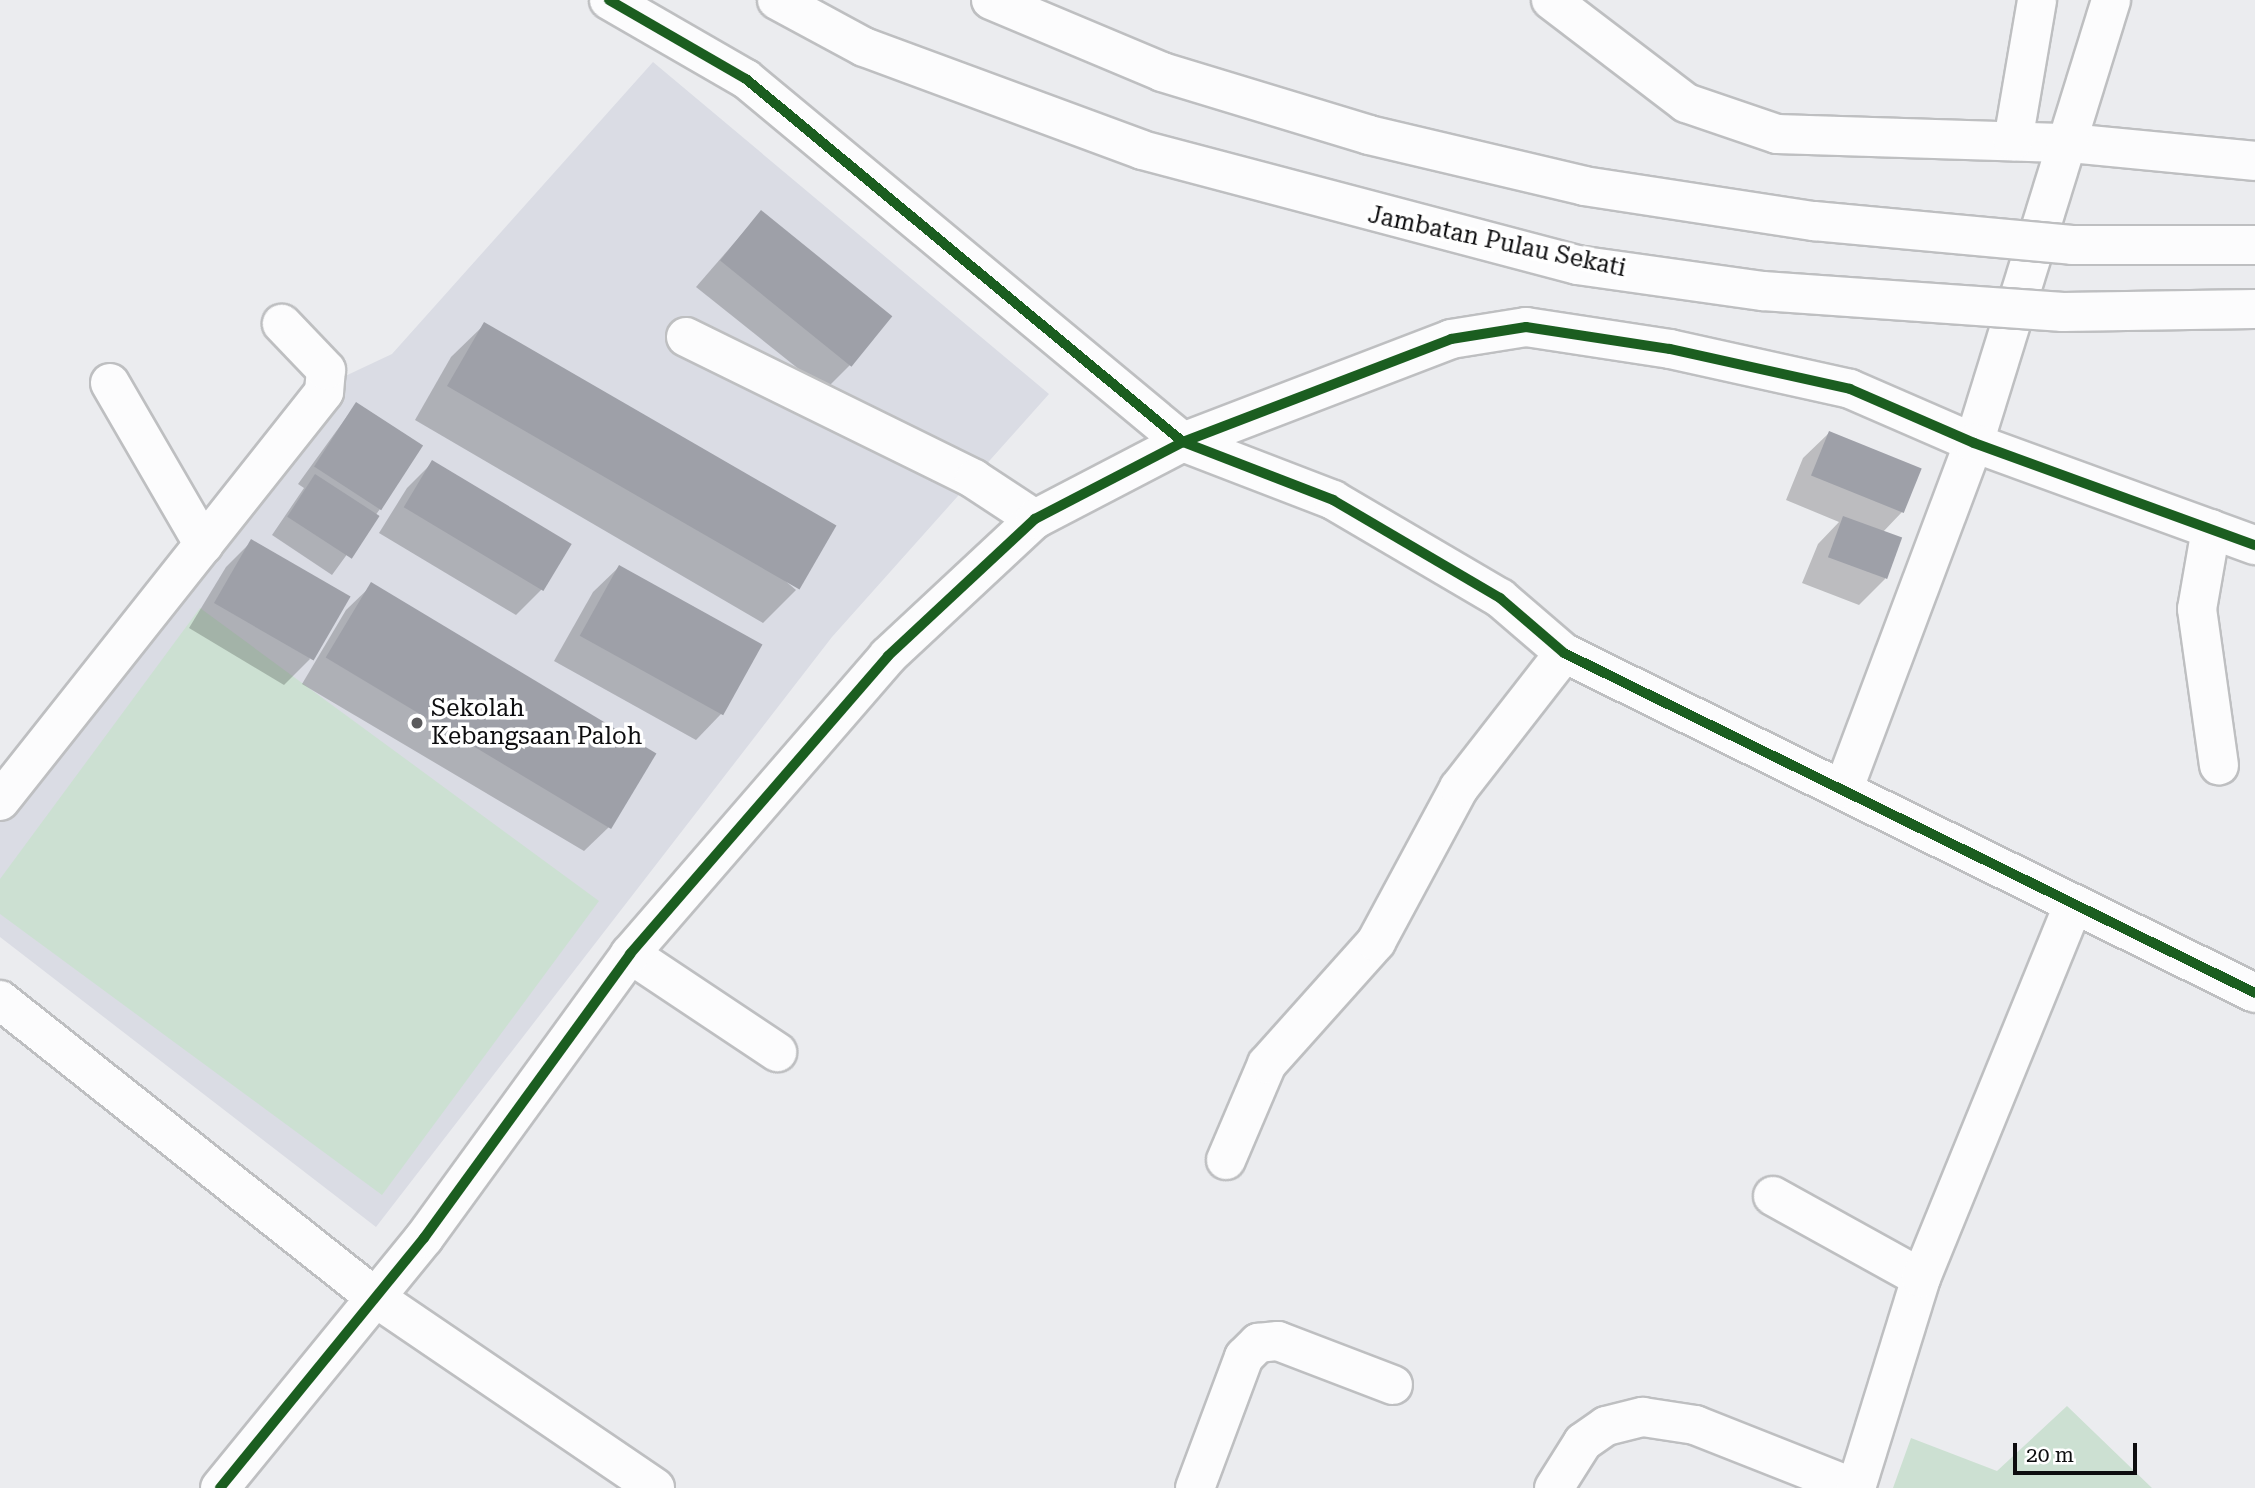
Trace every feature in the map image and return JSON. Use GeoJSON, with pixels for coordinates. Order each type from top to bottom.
{"type":"FeatureCollection","features":[{"type":"Feature","properties":{"kind":"street"},"geometry":{"type":"LineString","coordinates":[[609,0],[746,79],[1183,442],[1333,500],[1500,598],[1564,653],[1709,728],[1844,788],[2255,993]]}},
{"type":"Feature","properties":{"kind":"street","name":"Jambatan Pulau Sekati"},"geometry":{"type":"LineString","coordinates":[[777,0],[864,47],[1143,150],[1577,265],[1763,291],[2063,312],[2255,309]]}},
{"type":"Feature","properties":{"kind":"street"},"geometry":{"type":"LineString","coordinates":[[991,0],[1162,72],[1369,135],[1584,186],[1814,220],[2072,245],[2255,245]]}},
{"type":"Feature","properties":{"kind":"street"},"geometry":{"type":"LineString","coordinates":[[1551,0],[1686,103],[1727,122],[1777,134],[2069,143],[2255,161]]}},
{"type":"Feature","properties":{"kind":"street"},"geometry":{"type":"LineString","coordinates":[[2013,141],[2037,0]]}},
{"type":"Feature","properties":{"kind":"street"},"geometry":{"type":"LineString","coordinates":[[1844,788],[1974,443],[2069,143],[2111,0]]}},
{"type":"Feature","properties":{"kind":"street"},"geometry":{"type":"LineString","coordinates":[[0,801],[324,392],[326,370],[282,324]]}},
{"type":"Feature","properties":{"kind":"street"},"geometry":{"type":"LineString","coordinates":[[220,1488],[373,1296],[424,1238],[630,954],[888,656],[1035,519],[1183,442],[1451,339],[1525,327],[1671,349],[1850,389],[1974,443],[2255,545]]}},
{"type":"Feature","properties":{"kind":"street"},"geometry":{"type":"LineString","coordinates":[[686,337],[974,479],[1035,519]]}},
{"type":"Feature","properties":{"kind":"street"},"geometry":{"type":"LineString","coordinates":[[110,383],[204,544]]}},
{"type":"Feature","properties":{"kind":"street"},"geometry":{"type":"LineString","coordinates":[[2211,529],[2197,609],[2219,765]]}},
{"type":"Feature","properties":{"kind":"street"},"geometry":{"type":"LineString","coordinates":[[1226,1160],[1267,1064],[1376,942],[1459,788],[1564,653]]}},
{"type":"Feature","properties":{"kind":"street"},"geometry":{"type":"LineString","coordinates":[[1554,1488],[1583,1441],[1606,1426],[1643,1417],[1695,1424],[1855,1488],[1921,1278],[2074,904]]}},
{"type":"Feature","properties":{"kind":"street"},"geometry":{"type":"LineString","coordinates":[[630,954],[777,1052]]}},
{"type":"Feature","properties":{"kind":"street"},"geometry":{"type":"LineString","coordinates":[[0,1000],[373,1296],[655,1488]]}},
{"type":"Feature","properties":{"kind":"street"},"geometry":{"type":"LineString","coordinates":[[1773,1196],[1921,1278]]}},
{"type":"Feature","properties":{"kind":"street"},"geometry":{"type":"LineString","coordinates":[[1195,1488],[1244,1357],[1258,1343],[1278,1341],[1393,1385]]}},
{"type":"Feature","properties":{"kind":"shaded area","name":"Sekolah Kebangsaan Paloh"},"geometry":{"type":"Polygon","coordinates":[[[653,62],[1049,394],[832,637],[376,1227],[0,937],[0,810],[341,378],[392,354],[653,62]]]}},
{"type":"Feature","properties":{"kind":"green space"},"geometry":{"type":"Polygon","coordinates":[[[200,608],[599,901],[382,1195],[0,914],[0,879],[200,608]]]}},
{"type":"Feature","properties":{"kind":"green space"},"geometry":{"type":"Polygon","coordinates":[[[2067,1406],[2152,1488],[1893,1488],[1911,1438],[1997,1471],[2067,1406]]]}},
{"type":"Feature","properties":{"kind":"building"},"geometry":{"type":"Polygon","coordinates":[[[761,210],[892,316],[851,367],[720,261],[761,210]]]}},
{"type":"Feature","properties":{"kind":"building"},"geometry":{"type":"Polygon","coordinates":[[[484,322],[836,526],[799,590],[447,386],[484,322]]]}},
{"type":"Feature","properties":{"kind":"building"},"geometry":{"type":"Polygon","coordinates":[[[356,402],[423,446],[381,510],[314,467],[356,402]]]}},
{"type":"Feature","properties":{"kind":"building"},"geometry":{"type":"Polygon","coordinates":[[[1829,431],[1922,468],[1904,513],[1811,476],[1829,431]]]}},
{"type":"Feature","properties":{"kind":"building"},"geometry":{"type":"Polygon","coordinates":[[[432,460],[572,544],[543,591],[404,507],[432,460]]]}},
{"type":"Feature","properties":{"kind":"building"},"geometry":{"type":"Polygon","coordinates":[[[315,474],[380,516],[352,559],[287,517],[315,474]]]}},
{"type":"Feature","properties":{"kind":"building"},"geometry":{"type":"Polygon","coordinates":[[[1843,516],[1902,538],[1887,579],[1828,557],[1843,516]]]}},
{"type":"Feature","properties":{"kind":"building"},"geometry":{"type":"Polygon","coordinates":[[[251,539],[351,596],[314,661],[214,603],[251,539]]]}},
{"type":"Feature","properties":{"kind":"building"},"geometry":{"type":"Polygon","coordinates":[[[619,565],[762,645],[723,715],[580,636],[619,565]]]}},
{"type":"Feature","properties":{"kind":"building"},"geometry":{"type":"Polygon","coordinates":[[[371,582],[656,754],[611,829],[326,657],[371,582]]]}},
{"type":"Feature","properties":{"kind":"cycle path"},"geometry":{"type":"LineString","coordinates":[[609,0],[746,79],[1183,442],[1333,500],[1500,598],[1564,653],[2255,993]]}},
{"type":"Feature","properties":{"kind":"cycle path"},"geometry":{"type":"LineString","coordinates":[[220,1488],[424,1238],[630,954],[888,656],[1035,519],[1183,442],[1451,339],[1526,327],[1670,349],[1850,389],[1974,443],[2255,545]]}},
{"type":"Feature","properties":{"kind":"place","name":"Sekolah Kebangsaan Paloh"},"geometry":{"type":"Point","coordinates":[417,723]}}]}
